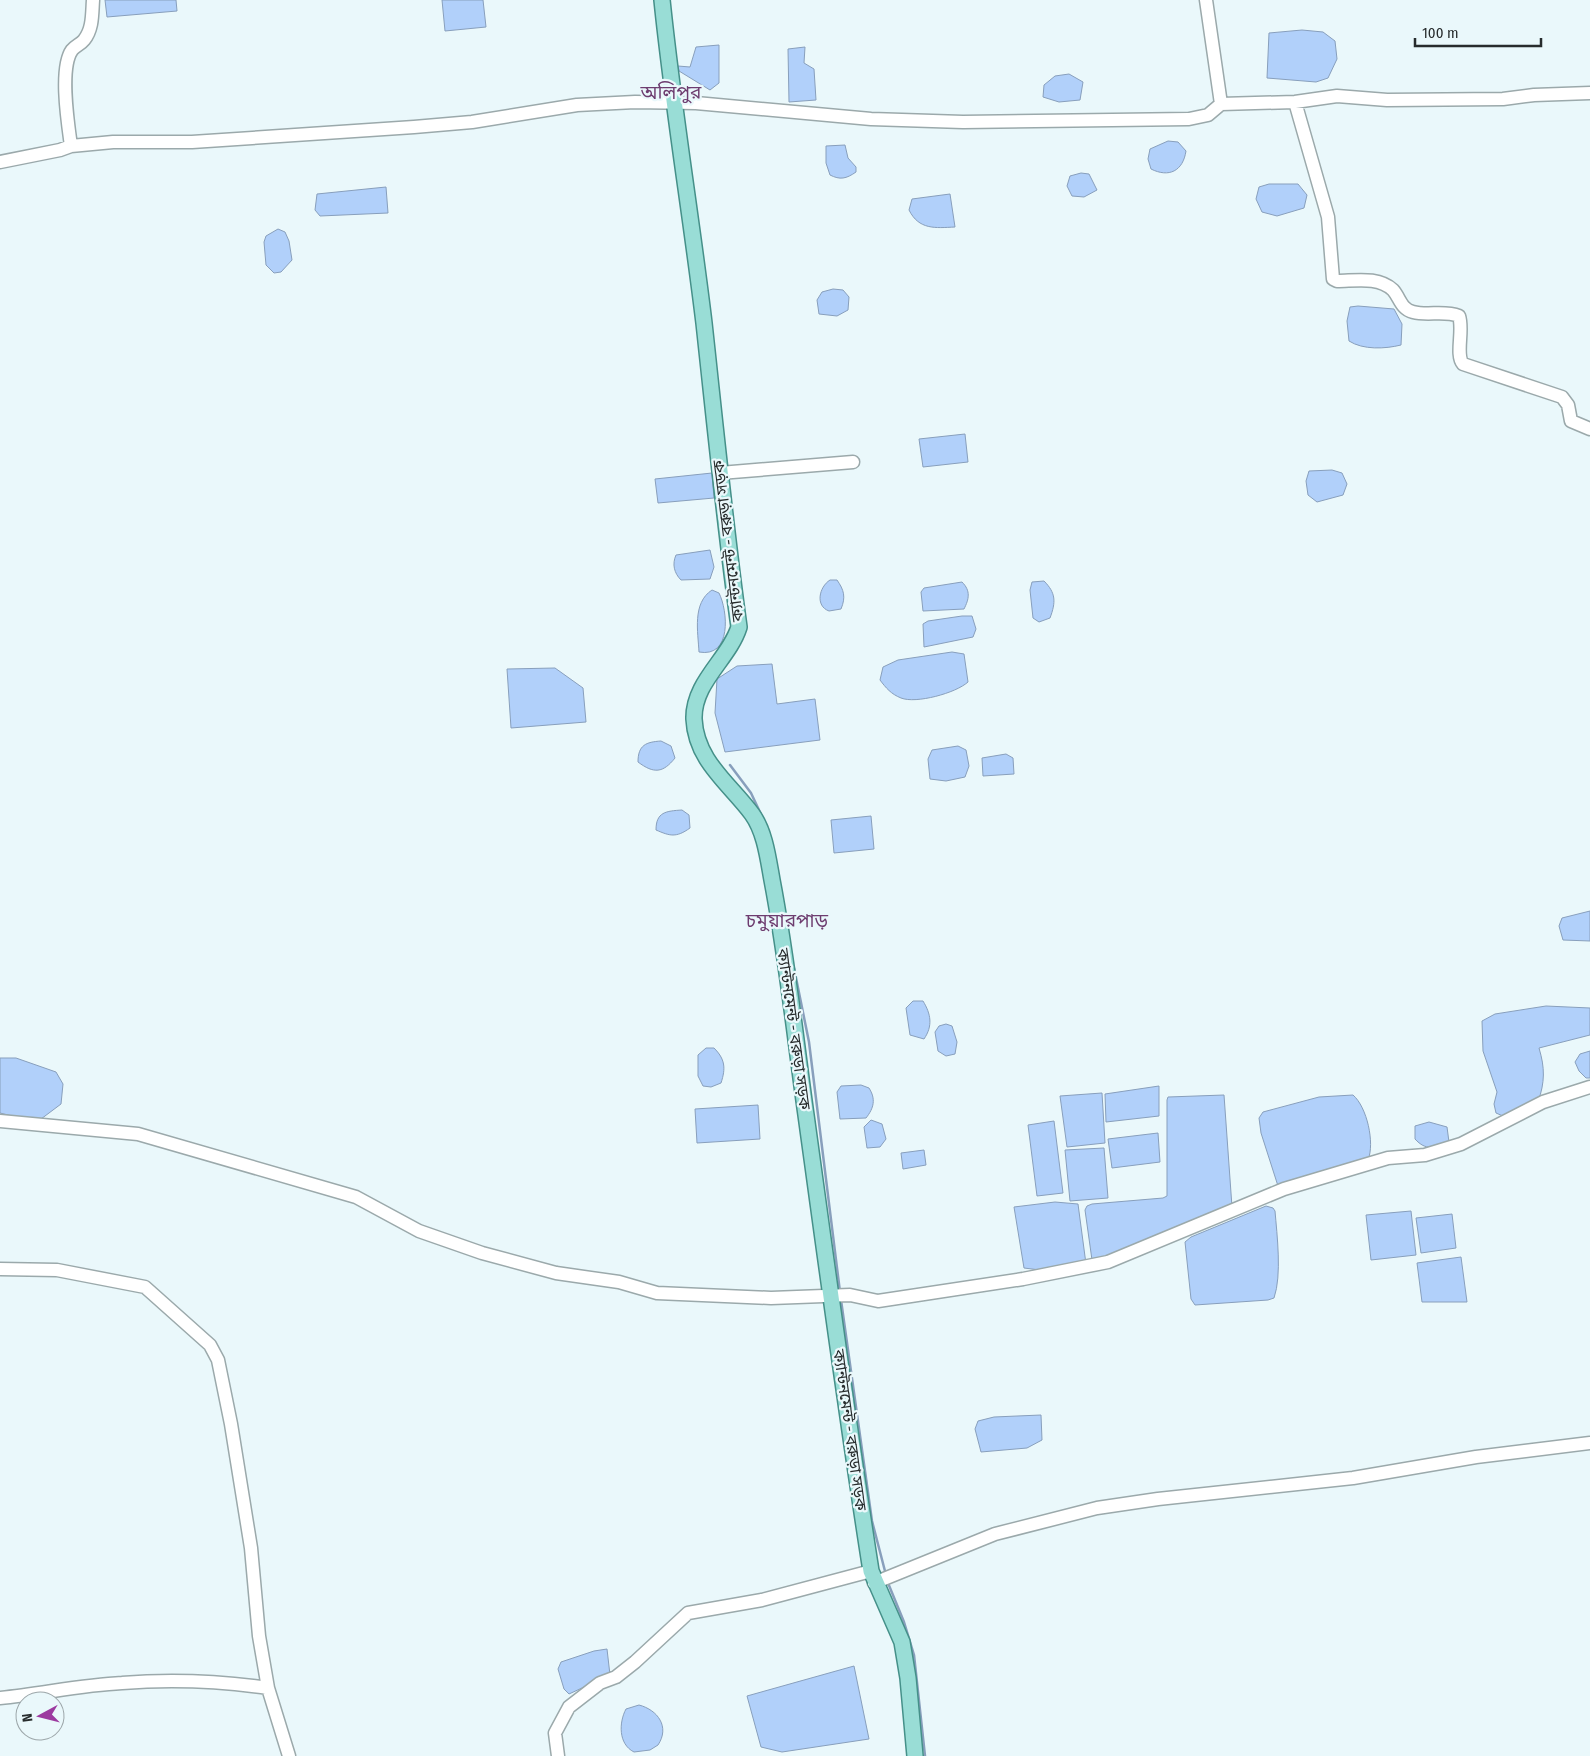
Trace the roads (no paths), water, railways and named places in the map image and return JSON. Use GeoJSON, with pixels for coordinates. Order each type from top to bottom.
{"type":"FeatureCollection","features":[{"type":"Feature","properties":{"kind":"main road","name":"ক্যান্টনমেন্ট - বরুড়া সড়ক"},"geometry":{"type":"LineString","coordinates":[[662,0],[673,103],[704,322],[739,627],[735,639],[700,690],[694,718],[701,751],[722,782],[752,815],[762,834],[790,983],[872,1577],[902,1642],[908,1678],[915,1756]]}},
{"type":"Feature","properties":{"kind":"street"},"geometry":{"type":"LineString","coordinates":[[71,146],[66,110],[67,67],[72,50],[82,42],[90,31],[93,0]]}},
{"type":"Feature","properties":{"kind":"street"},"geometry":{"type":"LineString","coordinates":[[1206,0],[1221,104]]}},
{"type":"Feature","properties":{"kind":"street"},"geometry":{"type":"LineString","coordinates":[[0,162],[71,146],[113,142],[192,142],[414,128],[472,122],[577,106],[673,103],[871,119],[963,122],[1189,119],[1208,115],[1221,104],[1295,102],[1337,96],[1387,100],[1468,100],[1590,93]]}},
{"type":"Feature","properties":{"kind":"street"},"geometry":{"type":"LineString","coordinates":[[1295,102],[1328,217],[1333,279],[1337,281],[1371,280],[1393,290],[1406,310],[1415,313],[1453,314],[1459,316],[1462,324],[1460,358],[1464,364],[1562,397],[1568,404],[1571,421],[1590,429]]}},
{"type":"Feature","properties":{"kind":"street"},"geometry":{"type":"LineString","coordinates":[[720,472],[853,462]]}},
{"type":"Feature","properties":{"kind":"street"},"geometry":{"type":"LineString","coordinates":[[0,1122],[138,1134],[356,1197],[419,1231],[482,1253],[556,1272],[619,1282],[657,1293],[771,1298],[850,1295],[878,1301],[1023,1279],[1108,1262],[1284,1189],[1388,1158],[1425,1155],[1460,1144],[1543,1102],[1590,1087]]}},
{"type":"Feature","properties":{"kind":"street"},"geometry":{"type":"LineString","coordinates":[[0,1269],[57,1270],[145,1288],[210,1345],[218,1360],[231,1424],[251,1548],[259,1636],[268,1688],[289,1756]]}},
{"type":"Feature","properties":{"kind":"street"},"geometry":{"type":"LineString","coordinates":[[558,1756],[555,1733],[570,1707],[600,1682],[616,1677],[635,1662],[688,1613],[872,1577],[892,1575],[995,1534],[1097,1508],[1158,1499],[1353,1478],[1476,1457],[1590,1443]]}},
{"type":"Feature","properties":{"kind":"street"},"geometry":{"type":"LineString","coordinates":[[0,1698],[113,1684],[161,1681],[229,1682],[268,1688]]}},
{"type":"Feature","properties":{"kind":"water"},"geometry":{"type":"Polygon","coordinates":[[[105,0],[176,0],[177,11],[107,17],[105,0]]]}},
{"type":"Feature","properties":{"kind":"water"},"geometry":{"type":"Polygon","coordinates":[[[442,0],[483,0],[486,27],[445,31],[442,0]]]}},
{"type":"Feature","properties":{"kind":"water"},"geometry":{"type":"Polygon","coordinates":[[[1302,30],[1323,32],[1335,41],[1337,59],[1328,78],[1316,82],[1267,78],[1269,33],[1302,30]]]}},
{"type":"Feature","properties":{"kind":"water"},"geometry":{"type":"Polygon","coordinates":[[[719,45],[719,83],[710,90],[679,71],[678,66],[690,67],[696,47],[719,45]]]}},
{"type":"Feature","properties":{"kind":"water"},"geometry":{"type":"Polygon","coordinates":[[[805,47],[804,63],[814,69],[816,100],[789,102],[788,49],[805,47]]]}},
{"type":"Feature","properties":{"kind":"water"},"geometry":{"type":"Polygon","coordinates":[[[1069,74],[1083,82],[1080,100],[1059,102],[1043,97],[1044,85],[1055,76],[1069,74]]]}},
{"type":"Feature","properties":{"kind":"water"},"geometry":{"type":"Polygon","coordinates":[[[1168,141],[1178,142],[1186,151],[1182,164],[1169,173],[1151,169],[1148,159],[1150,149],[1168,141]]]}},
{"type":"Feature","properties":{"kind":"water"},"geometry":{"type":"Polygon","coordinates":[[[845,145],[848,158],[856,167],[856,172],[846,177],[837,178],[830,175],[826,163],[826,146],[845,145]]]}},
{"type":"Feature","properties":{"kind":"water"},"geometry":{"type":"Polygon","coordinates":[[[1081,173],[1089,174],[1097,190],[1084,197],[1072,196],[1067,186],[1070,176],[1081,173]]]}},
{"type":"Feature","properties":{"kind":"water"},"geometry":{"type":"Polygon","coordinates":[[[1269,184],[1298,184],[1307,195],[1304,208],[1277,216],[1262,212],[1256,199],[1259,187],[1269,184]]]}},
{"type":"Feature","properties":{"kind":"water"},"geometry":{"type":"Polygon","coordinates":[[[386,187],[388,213],[320,216],[315,210],[317,194],[386,187]]]}},
{"type":"Feature","properties":{"kind":"water"},"geometry":{"type":"Polygon","coordinates":[[[950,194],[955,227],[928,226],[913,217],[909,210],[912,199],[950,194]]]}},
{"type":"Feature","properties":{"kind":"water"},"geometry":{"type":"Polygon","coordinates":[[[278,229],[285,232],[289,241],[292,260],[281,272],[274,273],[266,265],[264,242],[266,236],[278,229]]]}},
{"type":"Feature","properties":{"kind":"water"},"geometry":{"type":"Polygon","coordinates":[[[833,289],[843,290],[849,297],[848,310],[837,316],[819,314],[817,300],[822,292],[833,289]]]}},
{"type":"Feature","properties":{"kind":"water"},"geometry":{"type":"Polygon","coordinates":[[[1350,307],[1394,309],[1402,324],[1401,345],[1374,348],[1361,346],[1349,341],[1347,321],[1350,307]]]}},
{"type":"Feature","properties":{"kind":"water"},"geometry":{"type":"Polygon","coordinates":[[[965,434],[968,462],[923,467],[919,439],[965,434]]]}},
{"type":"Feature","properties":{"kind":"water"},"geometry":{"type":"Polygon","coordinates":[[[1332,470],[1342,473],[1347,484],[1343,495],[1317,502],[1308,495],[1306,481],[1309,471],[1332,470]]]}},
{"type":"Feature","properties":{"kind":"water"},"geometry":{"type":"Polygon","coordinates":[[[712,473],[714,498],[658,503],[655,479],[712,473]]]}},
{"type":"Feature","properties":{"kind":"water"},"geometry":{"type":"Polygon","coordinates":[[[710,550],[714,567],[710,579],[681,580],[674,568],[676,555],[710,550]]]}},
{"type":"Feature","properties":{"kind":"water"},"geometry":{"type":"Polygon","coordinates":[[[830,580],[837,580],[843,590],[844,597],[841,609],[829,611],[822,605],[820,596],[823,587],[830,580]]]}},
{"type":"Feature","properties":{"kind":"water"},"geometry":{"type":"Polygon","coordinates":[[[1044,581],[1053,594],[1054,602],[1050,618],[1039,622],[1033,618],[1030,590],[1032,582],[1044,581]]]}},
{"type":"Feature","properties":{"kind":"water"},"geometry":{"type":"Polygon","coordinates":[[[962,582],[967,589],[968,595],[964,609],[923,611],[921,592],[924,588],[962,582]]]}},
{"type":"Feature","properties":{"kind":"water"},"geometry":{"type":"Polygon","coordinates":[[[712,590],[719,593],[722,601],[725,632],[717,648],[710,652],[699,652],[697,627],[699,610],[701,602],[712,590]]]}},
{"type":"Feature","properties":{"kind":"water"},"geometry":{"type":"Polygon","coordinates":[[[972,616],[976,629],[973,637],[924,647],[923,624],[928,621],[972,616]]]}},
{"type":"Feature","properties":{"kind":"water"},"geometry":{"type":"Polygon","coordinates":[[[952,652],[964,654],[968,682],[955,690],[916,700],[908,699],[901,698],[892,693],[880,680],[883,667],[898,660],[952,652]]]}},
{"type":"Feature","properties":{"kind":"water"},"geometry":{"type":"Polygon","coordinates":[[[772,664],[777,704],[815,699],[820,740],[725,752],[715,713],[717,679],[737,666],[772,664]]]}},
{"type":"Feature","properties":{"kind":"water"},"geometry":{"type":"Polygon","coordinates":[[[555,668],[583,688],[586,722],[511,728],[507,669],[555,668]]]}},
{"type":"Feature","properties":{"kind":"water"},"geometry":{"type":"Polygon","coordinates":[[[661,741],[671,746],[675,758],[671,763],[662,769],[654,770],[638,762],[641,748],[651,742],[661,741]]]}},
{"type":"Feature","properties":{"kind":"water"},"geometry":{"type":"Polygon","coordinates":[[[958,746],[966,750],[969,766],[965,777],[946,781],[930,779],[928,759],[932,750],[958,746]]]}},
{"type":"Feature","properties":{"kind":"water"},"geometry":{"type":"Polygon","coordinates":[[[1006,754],[1013,758],[1014,774],[983,776],[982,758],[1006,754]]]}},
{"type":"Feature","properties":{"kind":"water"},"geometry":{"type":"Polygon","coordinates":[[[682,810],[689,815],[690,828],[677,835],[665,834],[656,830],[656,824],[660,816],[667,812],[682,810]]]}},
{"type":"Feature","properties":{"kind":"water"},"geometry":{"type":"Polygon","coordinates":[[[871,816],[874,849],[834,853],[831,820],[871,816]]]}},
{"type":"Feature","properties":{"kind":"water"},"geometry":{"type":"Polygon","coordinates":[[[1590,911],[1590,941],[1563,940],[1559,926],[1562,918],[1590,911]]]}},
{"type":"Feature","properties":{"kind":"water"},"geometry":{"type":"Polygon","coordinates":[[[913,1001],[923,1001],[928,1011],[930,1025],[924,1039],[910,1035],[906,1008],[913,1001]]]}},
{"type":"Feature","properties":{"kind":"water"},"geometry":{"type":"Polygon","coordinates":[[[1546,1006],[1590,1008],[1590,1035],[1539,1048],[1543,1075],[1538,1102],[1503,1116],[1496,1113],[1494,1104],[1497,1092],[1483,1051],[1482,1021],[1495,1014],[1546,1006]]]}},
{"type":"Feature","properties":{"kind":"water"},"geometry":{"type":"Polygon","coordinates":[[[946,1024],[952,1026],[957,1042],[955,1054],[946,1056],[938,1051],[935,1032],[939,1026],[946,1024]]]}},
{"type":"Feature","properties":{"kind":"water"},"geometry":{"type":"Polygon","coordinates":[[[706,1048],[714,1048],[724,1064],[721,1083],[711,1087],[703,1086],[698,1076],[698,1055],[706,1048]]]}},
{"type":"Feature","properties":{"kind":"water"},"geometry":{"type":"Polygon","coordinates":[[[1590,1051],[1590,1078],[1586,1078],[1579,1071],[1575,1062],[1580,1054],[1590,1051]]]}},
{"type":"Feature","properties":{"kind":"water"},"geometry":{"type":"Polygon","coordinates":[[[0,1058],[16,1058],[56,1072],[63,1084],[61,1104],[41,1119],[24,1119],[0,1113],[0,1058]]]}},
{"type":"Feature","properties":{"kind":"water"},"geometry":{"type":"Polygon","coordinates":[[[861,1085],[869,1088],[873,1096],[873,1103],[869,1114],[866,1118],[840,1119],[837,1092],[841,1086],[861,1085]]]}},
{"type":"Feature","properties":{"kind":"water"},"geometry":{"type":"Polygon","coordinates":[[[1159,1086],[1159,1116],[1106,1122],[1105,1094],[1159,1086]]]}},
{"type":"Feature","properties":{"kind":"water"},"geometry":{"type":"Polygon","coordinates":[[[1102,1093],[1105,1143],[1067,1147],[1060,1096],[1102,1093]]]}},
{"type":"Feature","properties":{"kind":"water"},"geometry":{"type":"Polygon","coordinates":[[[1224,1095],[1232,1207],[1106,1258],[1092,1260],[1085,1210],[1087,1206],[1167,1196],[1168,1097],[1224,1095]]]}},
{"type":"Feature","properties":{"kind":"water"},"geometry":{"type":"Polygon","coordinates":[[[1353,1095],[1366,1116],[1371,1144],[1368,1160],[1278,1186],[1261,1133],[1259,1118],[1263,1112],[1319,1097],[1353,1095]]]}},
{"type":"Feature","properties":{"kind":"water"},"geometry":{"type":"Polygon","coordinates":[[[758,1105],[760,1139],[697,1143],[695,1109],[758,1105]]]}},
{"type":"Feature","properties":{"kind":"water"},"geometry":{"type":"Polygon","coordinates":[[[871,1120],[882,1124],[886,1139],[880,1147],[867,1148],[864,1127],[871,1120]]]}},
{"type":"Feature","properties":{"kind":"water"},"geometry":{"type":"Polygon","coordinates":[[[1054,1121],[1063,1193],[1037,1196],[1028,1125],[1054,1121]]]}},
{"type":"Feature","properties":{"kind":"water"},"geometry":{"type":"Polygon","coordinates":[[[1429,1122],[1447,1127],[1449,1142],[1439,1146],[1427,1147],[1415,1139],[1415,1126],[1429,1122]]]}},
{"type":"Feature","properties":{"kind":"water"},"geometry":{"type":"Polygon","coordinates":[[[1158,1133],[1160,1162],[1112,1168],[1108,1139],[1158,1133]]]}},
{"type":"Feature","properties":{"kind":"water"},"geometry":{"type":"Polygon","coordinates":[[[1104,1148],[1108,1198],[1070,1201],[1065,1150],[1104,1148]]]}},
{"type":"Feature","properties":{"kind":"water"},"geometry":{"type":"Polygon","coordinates":[[[924,1150],[926,1165],[903,1169],[901,1153],[924,1150]]]}},
{"type":"Feature","properties":{"kind":"water"},"geometry":{"type":"Polygon","coordinates":[[[1055,1202],[1078,1204],[1086,1264],[1040,1270],[1024,1268],[1014,1207],[1055,1202]]]}},
{"type":"Feature","properties":{"kind":"water"},"geometry":{"type":"Polygon","coordinates":[[[1266,1206],[1273,1208],[1275,1211],[1277,1231],[1278,1278],[1274,1298],[1195,1305],[1191,1299],[1185,1242],[1191,1237],[1266,1206]]]}},
{"type":"Feature","properties":{"kind":"water"},"geometry":{"type":"Polygon","coordinates":[[[1411,1211],[1416,1255],[1371,1260],[1366,1215],[1411,1211]]]}},
{"type":"Feature","properties":{"kind":"water"},"geometry":{"type":"Polygon","coordinates":[[[1452,1214],[1456,1248],[1421,1253],[1416,1218],[1452,1214]]]}},
{"type":"Feature","properties":{"kind":"water"},"geometry":{"type":"Polygon","coordinates":[[[1461,1257],[1467,1302],[1422,1302],[1417,1263],[1461,1257]]]}},
{"type":"Feature","properties":{"kind":"water"},"geometry":{"type":"Polygon","coordinates":[[[1041,1415],[1042,1440],[1027,1448],[981,1452],[975,1429],[978,1421],[994,1417],[1041,1415]]]}},
{"type":"Feature","properties":{"kind":"water"},"geometry":{"type":"Polygon","coordinates":[[[607,1649],[610,1675],[569,1694],[564,1689],[558,1669],[561,1662],[594,1651],[607,1649]]]}},
{"type":"Feature","properties":{"kind":"water"},"geometry":{"type":"Polygon","coordinates":[[[854,1666],[869,1739],[782,1752],[761,1747],[747,1696],[854,1666]]]}},
{"type":"Feature","properties":{"kind":"water"},"geometry":{"type":"Polygon","coordinates":[[[639,1705],[646,1707],[657,1715],[663,1732],[658,1745],[650,1750],[634,1752],[625,1744],[621,1726],[626,1709],[639,1705]]]}},
{"type":"Feature","properties":{"kind":"waterway"},"geometry":{"type":"LineString","coordinates":[[730,765],[751,793],[766,825]]}},
{"type":"Feature","properties":{"kind":"waterway"},"geometry":{"type":"LineString","coordinates":[[794,968],[809,1042],[840,1292]]}},
{"type":"Feature","properties":{"kind":"waterway"},"geometry":{"type":"LineString","coordinates":[[841,1300],[872,1521],[886,1575]]}},
{"type":"Feature","properties":{"kind":"waterway"},"geometry":{"type":"LineString","coordinates":[[888,1583],[904,1622],[914,1655],[925,1756]]}},
{"type":"Feature","properties":{"kind":"district","name":"অলিপুর"},"geometry":{"type":"Point","coordinates":[671,92]}},
{"type":"Feature","properties":{"kind":"district","name":"চমুয়ারপাড়"},"geometry":{"type":"Point","coordinates":[787,920]}}]}
